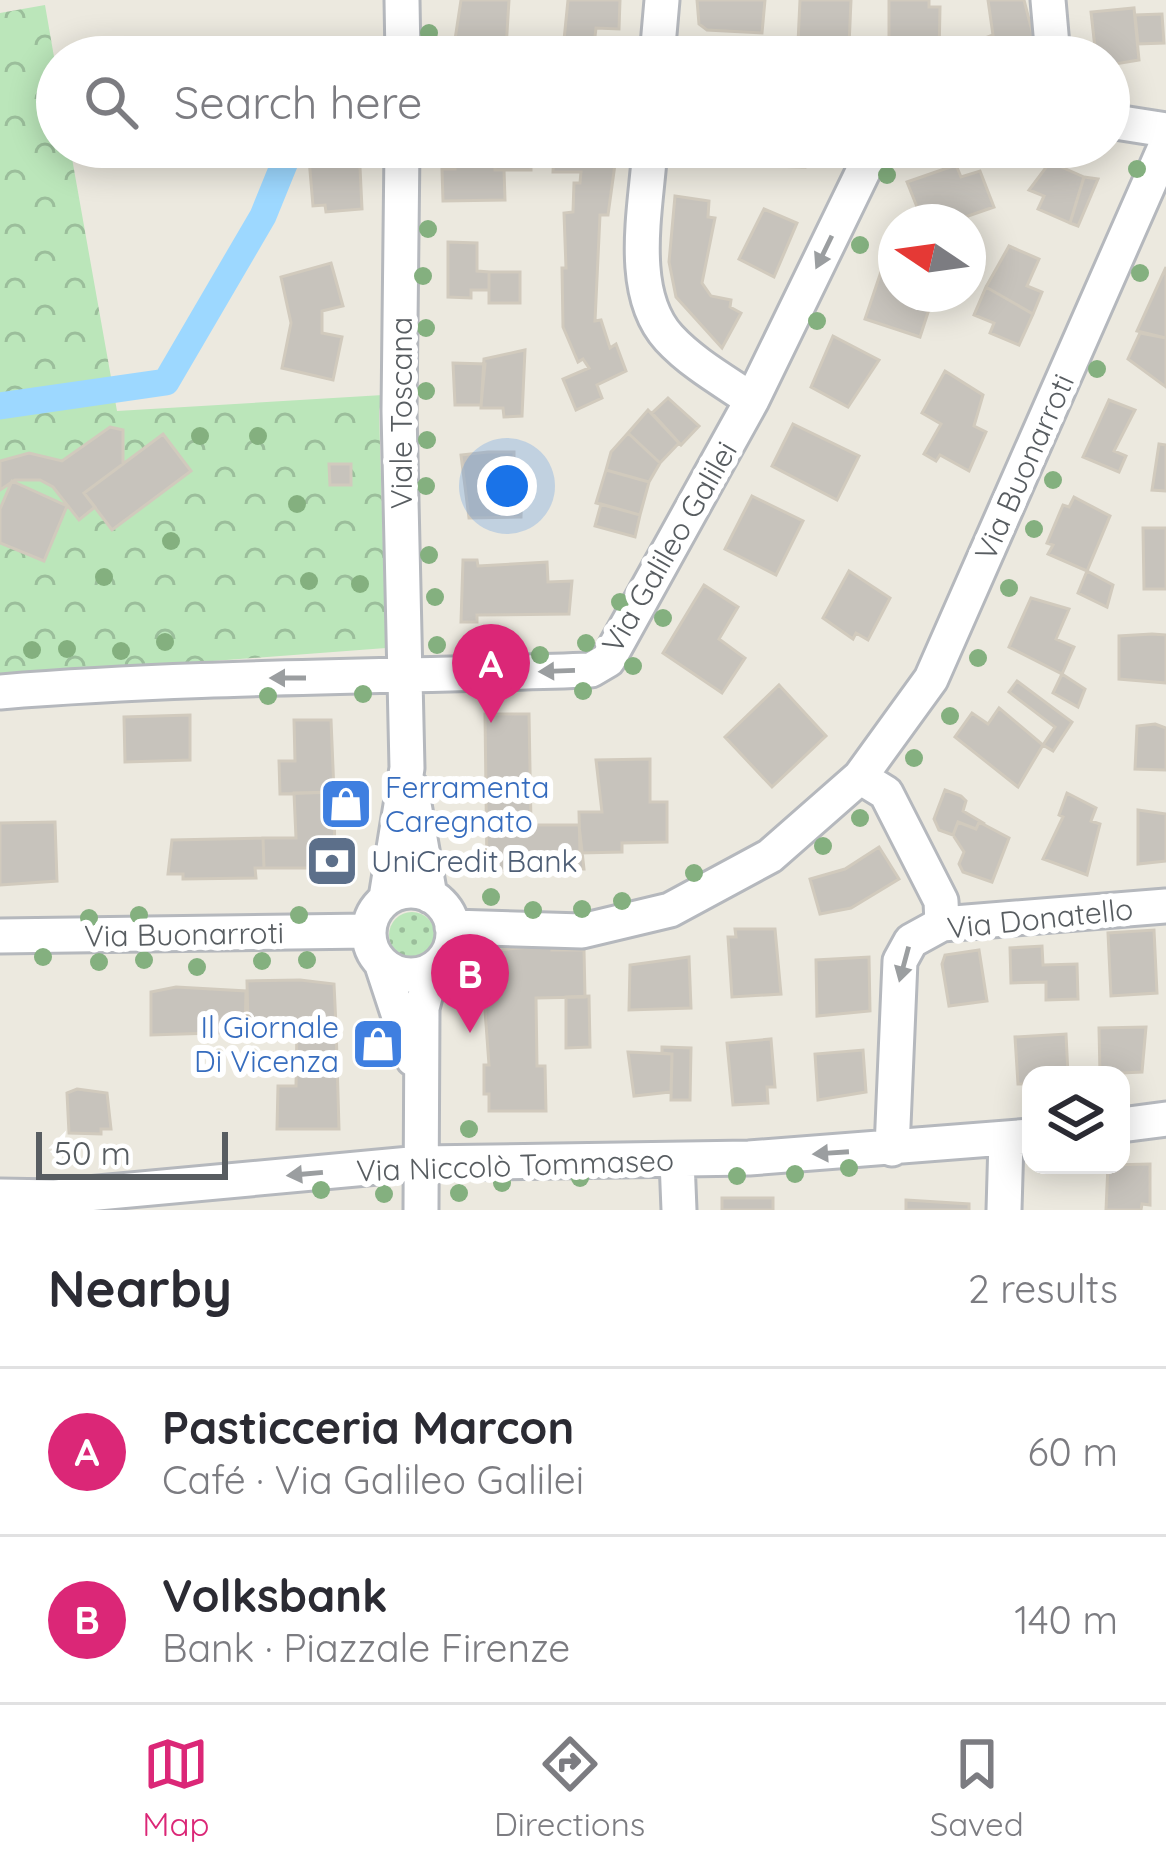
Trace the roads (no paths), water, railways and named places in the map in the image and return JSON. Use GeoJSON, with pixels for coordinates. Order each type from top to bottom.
{"type":"FeatureCollection","features":[{"type":"Feature","properties":{"kind":"street"},"geometry":{"type":"LineString","coordinates":[[402,0],[403,36]]}},
{"type":"Feature","properties":{"kind":"street"},"geometry":{"type":"LineString","coordinates":[[659,36],[662,0]]}},
{"type":"Feature","properties":{"kind":"street"},"geometry":{"type":"LineString","coordinates":[[1048,0],[1051,36]]}},
{"type":"Feature","properties":{"kind":"street"},"geometry":{"type":"LineString","coordinates":[[1130,124],[1166,130]]}},
{"type":"Feature","properties":{"kind":"street","name":"Via Buonarroti"},"geometry":{"type":"LineString","coordinates":[[452,928],[583,931],[670,910],[770,856],[860,777],[931,679],[1166,145]]}},
{"type":"Feature","properties":{"kind":"street","name":"Viale Toscana"},"geometry":{"type":"LineString","coordinates":[[402,168],[399,411],[406,768]]}},
{"type":"Feature","properties":{"kind":"street"},"geometry":{"type":"LineString","coordinates":[[649,168],[644,262],[650,306],[676,345],[752,400]]}},
{"type":"Feature","properties":{"kind":"street","name":"Via Galileo Galilei"},"geometry":{"type":"LineString","coordinates":[[0,692],[164,678],[405,678],[591,670],[608,660],[752,400],[865,168]]}},
{"type":"Feature","properties":{"kind":"street"},"geometry":{"type":"LineString","coordinates":[[406,768],[430,896]]}},
{"type":"Feature","properties":{"kind":"street"},"geometry":{"type":"LineString","coordinates":[[406,768],[386,898],[368,931],[421,1084]]}},
{"type":"Feature","properties":{"kind":"street"},"geometry":{"type":"LineString","coordinates":[[860,777],[886,793],[941,901],[942,924]]}},
{"type":"Feature","properties":{"kind":"street"},"geometry":{"type":"LineString","coordinates":[[386,898],[411,891],[430,896],[441,904],[452,928],[448,952],[432,970],[422,1008],[421,1210]]}},
{"type":"Feature","properties":{"kind":"street","name":"Via Donatello"},"geometry":{"type":"LineString","coordinates":[[892,1149],[900,962],[911,941],[942,924],[1166,906]]}},
{"type":"Feature","properties":{"kind":"street","name":"Via Buonarroti"},"geometry":{"type":"LineString","coordinates":[[0,936],[368,931]]}},
{"type":"Feature","properties":{"kind":"street"},"geometry":{"type":"LineString","coordinates":[[382,965],[406,976],[432,970]]}},
{"type":"Feature","properties":{"kind":"street"},"geometry":{"type":"LineString","coordinates":[[1130,1124],[1166,1119]]}},
{"type":"Feature","properties":{"kind":"street"},"geometry":{"type":"LineString","coordinates":[[1004,1210],[1019,1138]]}},
{"type":"Feature","properties":{"kind":"street","name":"Via Niccolò Tommaseo"},"geometry":{"type":"LineString","coordinates":[[0,1196],[56,1197],[421,1163],[677,1160],[1019,1138]]}},
{"type":"Feature","properties":{"kind":"street"},"geometry":{"type":"LineString","coordinates":[[677,1160],[679,1210]]}},
{"type":"Feature","properties":{"kind":"waterway"},"geometry":{"type":"LineString","coordinates":[[0,406],[166,382],[263,216],[282,168]]}},
{"type":"Feature","properties":{"kind":"place","name":"Pasticceria Marcon"},"geometry":{"type":"Point","coordinates":[491,723]}},
{"type":"Feature","properties":{"kind":"place","name":"Ferramenta Caregnato"},"geometry":{"type":"Point","coordinates":[346,804]}},
{"type":"Feature","properties":{"kind":"place","name":"UniCredit Bank"},"geometry":{"type":"Point","coordinates":[332,861]}},
{"type":"Feature","properties":{"kind":"place","name":"Volksbank"},"geometry":{"type":"Point","coordinates":[470,1033]}},
{"type":"Feature","properties":{"kind":"place","name":"Il Giornale Di Vicenza"},"geometry":{"type":"Point","coordinates":[378,1044]}}]}
